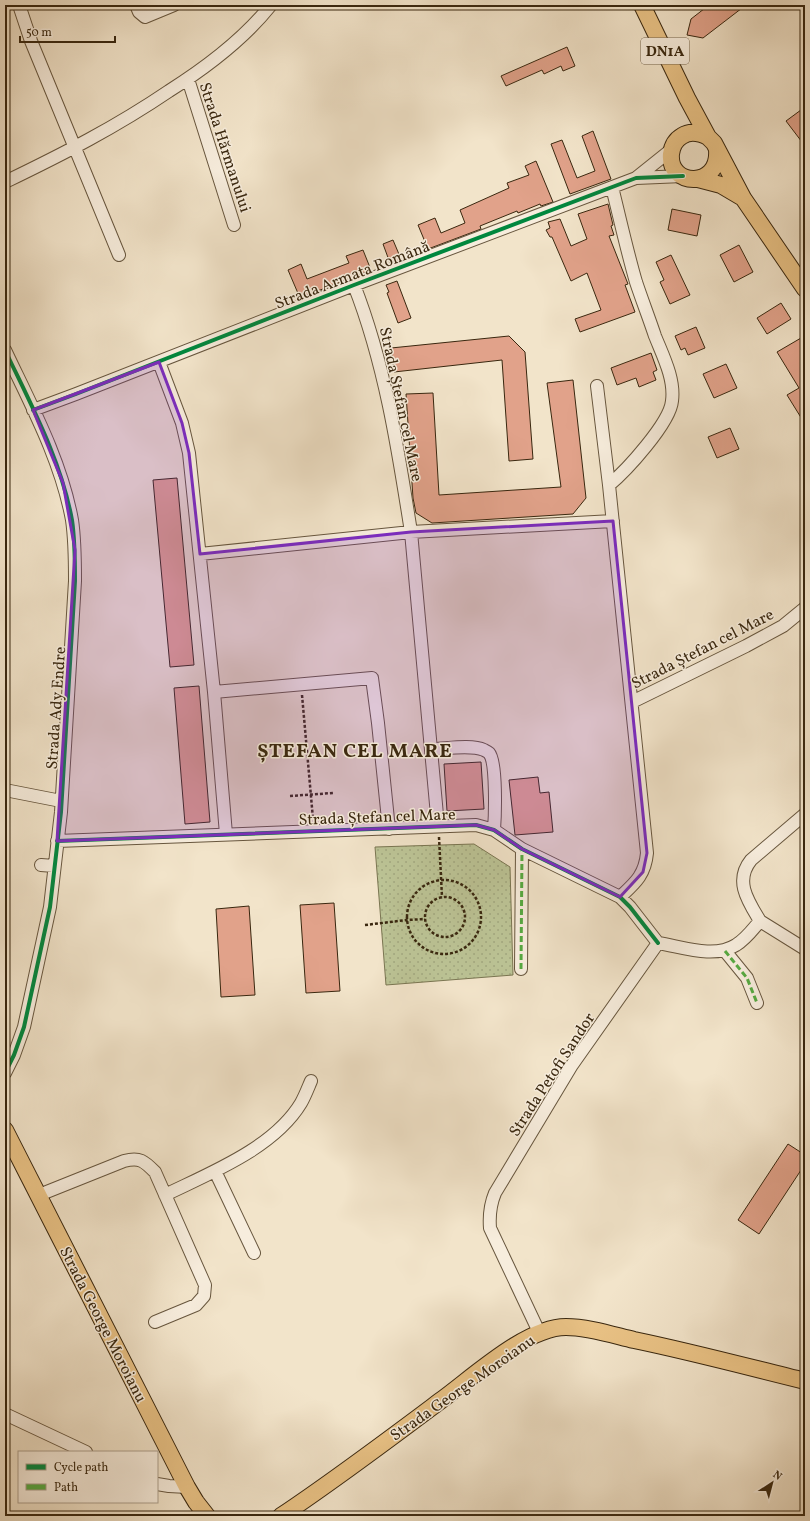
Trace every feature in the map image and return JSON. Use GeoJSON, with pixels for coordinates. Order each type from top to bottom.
{"type":"FeatureCollection","features":[{"type":"Feature","properties":{"kind":"main road","name":"DN1A"},"geometry":{"type":"LineString","coordinates":[[642,5],[687,98],[743,198],[804,284]]}},
{"type":"Feature","properties":{"kind":"main road"},"geometry":{"type":"LineString","coordinates":[[687,98],[686,117],[674,145],[671,158],[673,165],[677,172],[690,178],[721,185],[743,198]]}},
{"type":"Feature","properties":{"kind":"main road"},"geometry":{"type":"LineString","coordinates":[[674,145],[682,136],[695,132],[713,144],[717,158],[716,165],[711,172],[705,176],[690,178]]}},
{"type":"Feature","properties":{"kind":"main road","name":"Strada George Moroianu"},"geometry":{"type":"LineString","coordinates":[[5,1130],[187,1487],[207,1516]]}},
{"type":"Feature","properties":{"kind":"main road","name":"Strada George Moroianu"},"geometry":{"type":"LineString","coordinates":[[280,1516],[441,1401],[499,1357],[526,1339],[539,1332],[549,1329],[566,1327],[591,1330],[684,1350],[805,1381]]}},
{"type":"Feature","properties":{"kind":"street"},"geometry":{"type":"LineString","coordinates":[[19,5],[31,42],[119,254]]}},
{"type":"Feature","properties":{"kind":"street"},"geometry":{"type":"LineString","coordinates":[[136,5],[142,16],[146,17],[174,5]]}},
{"type":"Feature","properties":{"kind":"street","name":"Strada Hărmanului"},"geometry":{"type":"LineString","coordinates":[[5,182],[76,148],[107,131],[188,79],[224,52],[246,32],[271,5]]}},
{"type":"Feature","properties":{"kind":"street","name":"Strada Hărmanului"},"geometry":{"type":"LineString","coordinates":[[188,79],[234,225]]}},
{"type":"Feature","properties":{"kind":"street"},"geometry":{"type":"LineString","coordinates":[[636,178],[674,145]]}},
{"type":"Feature","properties":{"kind":"street","name":"Strada Armata Română"},"geometry":{"type":"LineString","coordinates":[[33,410],[354,285],[636,178],[690,178]]}},
{"type":"Feature","properties":{"kind":"street"},"geometry":{"type":"LineString","coordinates":[[609,485],[621,475],[662,424],[669,412],[672,401],[671,382],[636,282],[612,187]]}},
{"type":"Feature","properties":{"kind":"street","name":"Strada Ștefan cel Mare"},"geometry":{"type":"LineString","coordinates":[[354,285],[366,315],[381,370],[401,468],[411,532],[438,826]]}},
{"type":"Feature","properties":{"kind":"street","name":"Strada Ady Endre"},"geometry":{"type":"LineString","coordinates":[[5,350],[50,446],[63,483],[72,520],[75,550],[75,589],[61,801],[50,907],[24,1027],[14,1055],[5,1073]]}},
{"type":"Feature","properties":{"kind":"street"},"geometry":{"type":"LineString","coordinates":[[159,362],[182,423],[189,452],[214,692],[226,834]]}},
{"type":"Feature","properties":{"kind":"street","name":"Strada Ștefan cel Mare"},"geometry":{"type":"LineString","coordinates":[[597,386],[632,702],[647,858],[644,872],[620,897]]}},
{"type":"Feature","properties":{"kind":"street"},"geometry":{"type":"LineString","coordinates":[[200,554],[411,532],[612,520]]}},
{"type":"Feature","properties":{"kind":"street","name":"Strada Ștefan cel Mare"},"geometry":{"type":"LineString","coordinates":[[632,702],[746,646],[783,626],[805,608]]}},
{"type":"Feature","properties":{"kind":"street"},"geometry":{"type":"LineString","coordinates":[[214,692],[372,678],[390,828]]}},
{"type":"Feature","properties":{"kind":"street"},"geometry":{"type":"LineString","coordinates":[[431,749],[474,747],[483,749],[489,753],[492,761],[495,810],[494,830]]}},
{"type":"Feature","properties":{"kind":"street"},"geometry":{"type":"LineString","coordinates":[[5,790],[61,801]]}},
{"type":"Feature","properties":{"kind":"street"},"geometry":{"type":"LineString","coordinates":[[805,814],[751,860],[743,875],[744,886],[749,902],[760,921],[805,949]]}},
{"type":"Feature","properties":{"kind":"street","name":"Strada Ștefan cel Mare"},"geometry":{"type":"LineString","coordinates":[[57,841],[476,825],[494,830],[522,849],[620,897],[658,943]]}},
{"type":"Feature","properties":{"kind":"street"},"geometry":{"type":"LineString","coordinates":[[521,968],[522,849]]}},
{"type":"Feature","properties":{"kind":"street"},"geometry":{"type":"LineString","coordinates":[[41,865],[54,866]]}},
{"type":"Feature","properties":{"kind":"street"},"geometry":{"type":"LineString","coordinates":[[658,943],[707,952],[725,951],[737,945],[760,921]]}},
{"type":"Feature","properties":{"kind":"street","name":"Strada Petofi Sandor"},"geometry":{"type":"LineString","coordinates":[[539,1332],[490,1228],[489,1213],[491,1203],[499,1186],[572,1065],[658,943]]}},
{"type":"Feature","properties":{"kind":"street"},"geometry":{"type":"LineString","coordinates":[[725,951],[747,978],[757,1003]]}},
{"type":"Feature","properties":{"kind":"street"},"geometry":{"type":"LineString","coordinates":[[165,1195],[215,1171],[265,1142],[287,1120],[301,1103],[311,1081]]}},
{"type":"Feature","properties":{"kind":"street"},"geometry":{"type":"LineString","coordinates":[[39,1195],[135,1158],[145,1162],[155,1172],[205,1285],[204,1296],[196,1305],[155,1322]]}},
{"type":"Feature","properties":{"kind":"street"},"geometry":{"type":"LineString","coordinates":[[215,1171],[254,1253]]}},
{"type":"Feature","properties":{"kind":"street"},"geometry":{"type":"LineString","coordinates":[[5,1414],[84,1451]]}},
{"type":"Feature","properties":{"kind":"street"},"geometry":{"type":"LineString","coordinates":[[158,1484],[187,1487]]}},
{"type":"Feature","properties":{"kind":"path"},"geometry":{"type":"LineString","coordinates":[[301,684],[314,831]]}},
{"type":"Feature","properties":{"kind":"path"},"geometry":{"type":"LineString","coordinates":[[290,796],[333,793]]}},
{"type":"Feature","properties":{"kind":"path"},"geometry":{"type":"LineString","coordinates":[[438,826],[442,897]]}},
{"type":"Feature","properties":{"kind":"path"},"geometry":{"type":"LineString","coordinates":[[441,880],[453,881],[464,886],[472,893],[478,903],[481,914],[480,926],[476,937],[458,952],[447,954],[436,953],[425,949],[416,941],[410,931],[407,920],[408,908],[412,898],[420,889],[430,883],[441,880]]}},
{"type":"Feature","properties":{"kind":"path"},"geometry":{"type":"LineString","coordinates":[[442,897],[456,900],[461,904],[465,917],[461,930],[450,937],[436,935],[427,926],[425,919],[428,907],[437,899],[442,897]]}},
{"type":"Feature","properties":{"kind":"path"},"geometry":{"type":"LineString","coordinates":[[365,926],[425,919]]}},
{"type":"Feature","properties":{"kind":"highlighted area"},"geometry":{"type":"Polygon","coordinates":[[[159,362],[182,423],[189,453],[200,554],[411,532],[613,521],[647,853],[643,872],[620,897],[522,849],[494,830],[476,825],[57,841],[75,550],[63,483],[33,410],[159,362]]]}},
{"type":"Feature","properties":{"kind":"green space"},"geometry":{"type":"Polygon","coordinates":[[[474,844],[510,867],[513,975],[386,985],[375,847],[474,844]]]}},
{"type":"Feature","properties":{"kind":"building"},"geometry":{"type":"Polygon","coordinates":[[[709,5],[746,5],[703,38],[687,35],[691,19],[709,5]]]}},
{"type":"Feature","properties":{"kind":"building"},"geometry":{"type":"Polygon","coordinates":[[[567,47],[575,66],[563,71],[561,66],[544,74],[542,70],[506,86],[501,76],[567,47]]]}},
{"type":"Feature","properties":{"kind":"building"},"geometry":{"type":"Polygon","coordinates":[[[805,107],[805,146],[786,121],[805,107]]]}},
{"type":"Feature","properties":{"kind":"building"},"geometry":{"type":"Polygon","coordinates":[[[593,131],[611,179],[570,194],[551,144],[562,140],[577,178],[595,171],[582,136],[593,131]]]}},
{"type":"Feature","properties":{"kind":"building"},"geometry":{"type":"Polygon","coordinates":[[[536,161],[553,202],[541,206],[540,204],[518,213],[517,211],[480,226],[481,229],[428,249],[418,225],[435,218],[441,233],[465,223],[460,210],[509,188],[507,183],[529,175],[525,166],[536,161]]]}},
{"type":"Feature","properties":{"kind":"building"},"geometry":{"type":"Polygon","coordinates":[[[608,204],[613,225],[611,226],[614,235],[609,236],[628,284],[625,285],[635,312],[580,332],[575,319],[601,310],[587,273],[571,281],[552,237],[550,237],[546,230],[550,228],[548,222],[560,219],[571,246],[587,239],[578,214],[608,204]]]}},
{"type":"Feature","properties":{"kind":"building"},"geometry":{"type":"Polygon","coordinates":[[[672,209],[701,215],[697,236],[668,230],[672,209]]]}},
{"type":"Feature","properties":{"kind":"building"},"geometry":{"type":"Polygon","coordinates":[[[393,240],[401,259],[390,263],[383,244],[393,240]]]}},
{"type":"Feature","properties":{"kind":"building"},"geometry":{"type":"Polygon","coordinates":[[[739,245],[753,272],[734,282],[720,255],[739,245]]]}},
{"type":"Feature","properties":{"kind":"building"},"geometry":{"type":"Polygon","coordinates":[[[363,250],[371,270],[300,298],[288,270],[301,264],[307,279],[349,263],[346,256],[363,250]]]}},
{"type":"Feature","properties":{"kind":"building"},"geometry":{"type":"Polygon","coordinates":[[[671,255],[690,295],[670,304],[660,282],[664,280],[656,262],[671,255]]]}},
{"type":"Feature","properties":{"kind":"building"},"geometry":{"type":"Polygon","coordinates":[[[397,281],[411,318],[398,323],[387,293],[389,292],[386,285],[397,281]]]}},
{"type":"Feature","properties":{"kind":"building"},"geometry":{"type":"Polygon","coordinates":[[[781,303],[791,319],[767,334],[757,318],[781,303]]]}},
{"type":"Feature","properties":{"kind":"building"},"geometry":{"type":"Polygon","coordinates":[[[696,327],[705,348],[688,355],[685,348],[681,350],[675,336],[696,327]]]}},
{"type":"Feature","properties":{"kind":"building"},"geometry":{"type":"Polygon","coordinates":[[[509,336],[525,352],[533,459],[509,461],[502,360],[394,372],[391,348],[509,336]]]}},
{"type":"Feature","properties":{"kind":"building"},"geometry":{"type":"Polygon","coordinates":[[[801,338],[805,344],[805,424],[787,395],[799,388],[777,352],[801,338]]]}},
{"type":"Feature","properties":{"kind":"building"},"geometry":{"type":"Polygon","coordinates":[[[651,353],[657,370],[653,372],[656,380],[639,387],[636,378],[617,385],[611,368],[651,353]]]}},
{"type":"Feature","properties":{"kind":"building"},"geometry":{"type":"Polygon","coordinates":[[[726,364],[737,388],[714,398],[703,374],[726,364]]]}},
{"type":"Feature","properties":{"kind":"building"},"geometry":{"type":"Polygon","coordinates":[[[573,380],[586,498],[573,514],[432,523],[416,513],[413,498],[406,394],[433,393],[439,495],[561,487],[547,383],[573,380]]]}},
{"type":"Feature","properties":{"kind":"building"},"geometry":{"type":"Polygon","coordinates":[[[730,428],[739,449],[717,458],[708,437],[730,428]]]}},
{"type":"Feature","properties":{"kind":"building"},"geometry":{"type":"Polygon","coordinates":[[[177,478],[194,665],[170,667],[153,480],[177,478]]]}},
{"type":"Feature","properties":{"kind":"building"},"geometry":{"type":"Polygon","coordinates":[[[199,686],[210,822],[185,824],[174,688],[199,686]]]}},
{"type":"Feature","properties":{"kind":"building"},"geometry":{"type":"Polygon","coordinates":[[[481,762],[484,809],[447,811],[444,764],[481,762]]]}},
{"type":"Feature","properties":{"kind":"building"},"geometry":{"type":"Polygon","coordinates":[[[538,777],[540,793],[549,792],[553,832],[515,835],[509,780],[538,777]]]}},
{"type":"Feature","properties":{"kind":"building"},"geometry":{"type":"Polygon","coordinates":[[[334,903],[340,991],[306,993],[300,905],[334,903]]]}},
{"type":"Feature","properties":{"kind":"building"},"geometry":{"type":"Polygon","coordinates":[[[249,906],[255,995],[221,997],[216,909],[249,906]]]}},
{"type":"Feature","properties":{"kind":"building"},"geometry":{"type":"Polygon","coordinates":[[[788,1144],[805,1155],[805,1164],[759,1234],[738,1220],[788,1144]]]}},
{"type":"Feature","properties":{"kind":"marked path"},"geometry":{"type":"LineString","coordinates":[[521,969],[522,849]]}},
{"type":"Feature","properties":{"kind":"marked path"},"geometry":{"type":"LineString","coordinates":[[725,951],[747,978],[757,1003]]}},
{"type":"Feature","properties":{"kind":"cycle path"},"geometry":{"type":"LineString","coordinates":[[33,410],[354,285],[636,178],[683,176]]}},
{"type":"Feature","properties":{"kind":"cycle path"},"geometry":{"type":"LineString","coordinates":[[5,350],[35,412],[61,476],[72,520],[75,581],[61,812],[50,907],[24,1027],[14,1055],[5,1073]]}},
{"type":"Feature","properties":{"kind":"cycle path"},"geometry":{"type":"LineString","coordinates":[[57,841],[476,825],[494,830],[522,849],[620,897],[630,907],[658,943]]}},
{"type":"Feature","properties":{"kind":"district","name":"ȘTEFAN CEL MARE"},"geometry":{"type":"Point","coordinates":[355,750]}}]}
